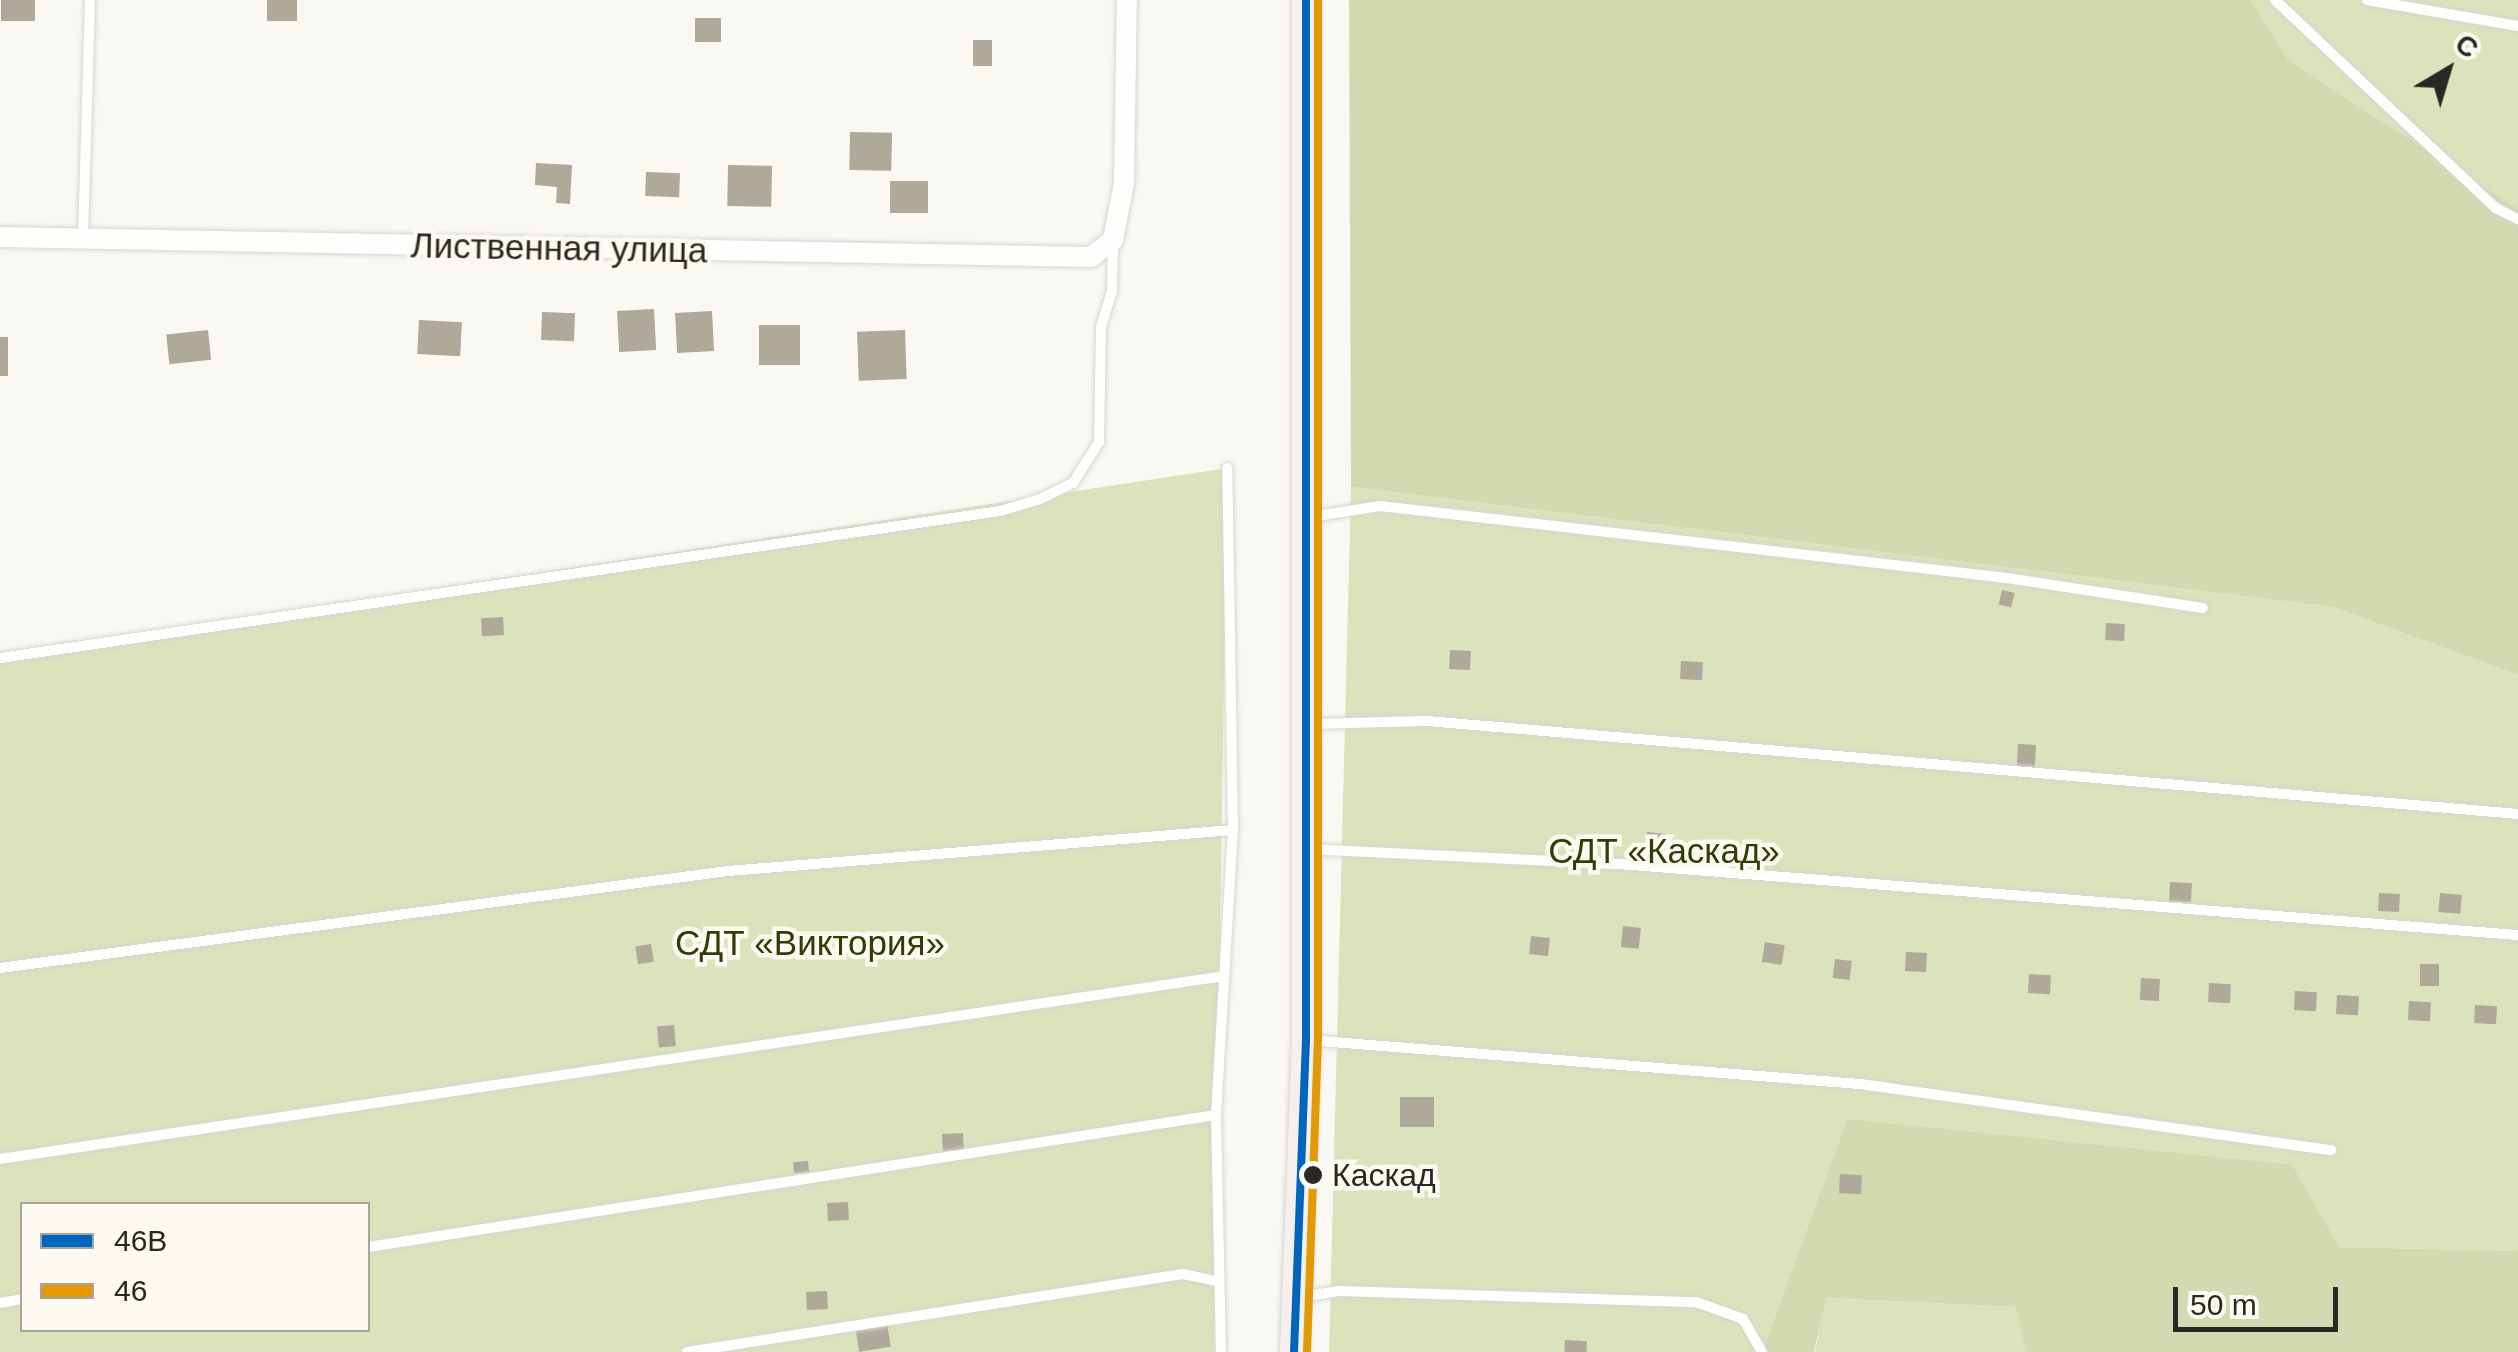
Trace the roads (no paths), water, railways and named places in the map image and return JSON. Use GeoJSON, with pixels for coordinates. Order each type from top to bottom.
{"type":"FeatureCollection","features":[{"type":"Feature","properties":{"kind":"street"},"geometry":{"type":"LineString","coordinates":[[1113,240],[1124,183],[1127,0]]}},
{"type":"Feature","properties":{"kind":"street"},"geometry":{"type":"LineString","coordinates":[[1294,1352],[1306,1040],[1304,849],[1310,518],[1306,0]]}},
{"type":"Feature","properties":{"kind":"street","name":"Лиственная улица"},"geometry":{"type":"LineString","coordinates":[[0,237],[1060,258],[1091,257],[1113,240]]}},
{"type":"Feature","properties":{"kind":"lane"},"geometry":{"type":"LineString","coordinates":[[83,238],[90,0]]}},
{"type":"Feature","properties":{"kind":"lane"},"geometry":{"type":"LineString","coordinates":[[2275,0],[2496,208],[2518,218]]}},
{"type":"Feature","properties":{"kind":"lane"},"geometry":{"type":"LineString","coordinates":[[2367,0],[2518,26]]}},
{"type":"Feature","properties":{"kind":"lane"},"geometry":{"type":"LineString","coordinates":[[0,658],[1040,500],[1073,483],[1099,442],[1101,327],[1112,292],[1113,240]]}},
{"type":"Feature","properties":{"kind":"lane"},"geometry":{"type":"LineString","coordinates":[[1221,1352],[1215,1281],[1216,1115],[1233,830],[1227,468]]}},
{"type":"Feature","properties":{"kind":"lane"},"geometry":{"type":"LineString","coordinates":[[1310,518],[1380,506],[2008,578],[2203,608]]}},
{"type":"Feature","properties":{"kind":"lane"},"geometry":{"type":"LineString","coordinates":[[1308,724],[1427,722],[2518,814]]}},
{"type":"Feature","properties":{"kind":"lane"},"geometry":{"type":"LineString","coordinates":[[0,968],[728,871],[1233,830]]}},
{"type":"Feature","properties":{"kind":"lane"},"geometry":{"type":"LineString","coordinates":[[1304,849],[1619,864],[2518,934]]}},
{"type":"Feature","properties":{"kind":"lane"},"geometry":{"type":"LineString","coordinates":[[0,1159],[1218,977]]}},
{"type":"Feature","properties":{"kind":"lane"},"geometry":{"type":"LineString","coordinates":[[1306,1040],[1860,1084],[2331,1150]]}},
{"type":"Feature","properties":{"kind":"lane"},"geometry":{"type":"LineString","coordinates":[[370,1247],[1216,1115]]}},
{"type":"Feature","properties":{"kind":"lane"},"geometry":{"type":"LineString","coordinates":[[687,1352],[1183,1274],[1215,1281]]}},
{"type":"Feature","properties":{"kind":"lane"},"geometry":{"type":"LineString","coordinates":[[1295,1298],[1339,1291],[1696,1302],[1742,1320],[1762,1352]]}},
{"type":"Feature","properties":{"kind":"place","name":"Каскад"},"geometry":{"type":"Point","coordinates":[1313,1175]}},
{"type":"Feature","properties":{"kind":"park label","name":"СДТ «Каскад»"},"geometry":{"type":"Point","coordinates":[1664,851]}},
{"type":"Feature","properties":{"kind":"park label","name":"СДТ «Виктория»"},"geometry":{"type":"Point","coordinates":[810,943]}}]}
